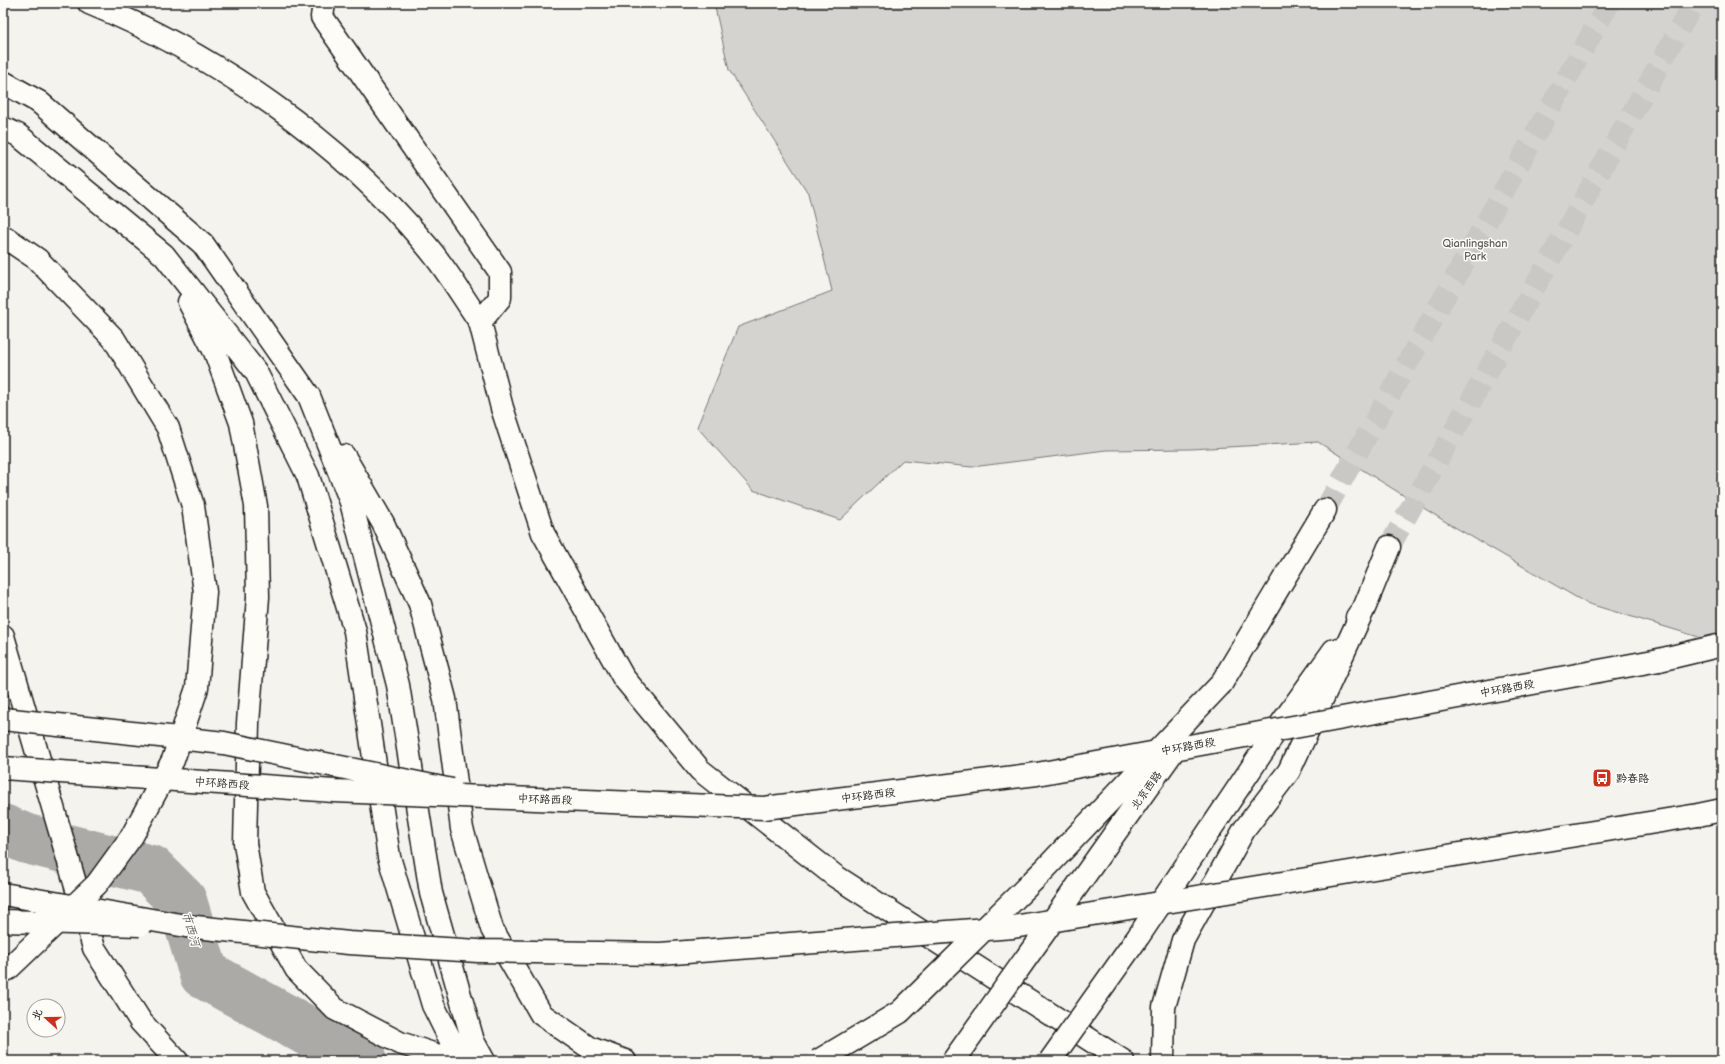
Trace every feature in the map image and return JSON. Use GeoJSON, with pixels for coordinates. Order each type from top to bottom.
{"type":"FeatureCollection","features":[{"type":"Feature","properties":{"kind":"main road"},"geometry":{"type":"LineString","coordinates":[[89,3],[117,14],[199,57],[278,108],[361,174],[426,245],[480,322],[502,408],[543,533],[623,677],[700,770],[835,876],[1123,1061]]}},
{"type":"Feature","properties":{"kind":"main road"},"geometry":{"type":"LineString","coordinates":[[324,3],[322,17],[500,272],[500,298],[480,322]]}},
{"type":"Feature","properties":{"kind":"main road"},"geometry":{"type":"LineString","coordinates":[[3,82],[39,102],[203,244],[309,396],[383,523],[420,604],[445,699],[462,829],[492,929],[541,1014],[590,1048],[625,1061]]}},
{"type":"Feature","properties":{"kind":"main road"},"geometry":{"type":"LineString","coordinates":[[3,128],[18,135],[164,255],[256,372],[308,476],[355,631],[389,857],[433,1005],[461,1061]]}},
{"type":"Feature","properties":{"kind":"main road"},"geometry":{"type":"LineString","coordinates":[[3,236],[37,259],[114,339],[168,428],[193,506],[205,592],[197,688],[172,760],[132,836],[97,884],[8,969],[3,971]]}},
{"type":"Feature","properties":{"kind":"main road"},"geometry":{"type":"LineString","coordinates":[[164,255],[215,352],[241,423],[256,506],[258,597],[248,723],[245,843],[253,892],[296,969],[335,1009],[400,1043],[454,1061]]}},
{"type":"Feature","properties":{"kind":"main road"},"geometry":{"type":"LineString","coordinates":[[309,396],[350,502],[398,685],[431,893],[473,1041],[484,1061]]}},
{"type":"Feature","properties":{"kind":"main road","name":"北京西路"},"geometry":{"type":"LineString","coordinates":[[953,1061],[1221,684],[1325,510]]}},
{"type":"Feature","properties":{"kind":"main road"},"geometry":{"type":"LineString","coordinates":[[1163,1061],[1164,1007],[1183,940],[1244,830],[1289,771],[1365,606],[1389,548]]}},
{"type":"Feature","properties":{"kind":"main road"},"geometry":{"type":"LineString","coordinates":[[1050,1061],[1138,937],[1268,742],[1365,606]]}},
{"type":"Feature","properties":{"kind":"main road"},"geometry":{"type":"LineString","coordinates":[[3,636],[7,657],[94,948],[141,1022],[177,1061]]}},
{"type":"Feature","properties":{"kind":"main road","name":"中环路西段"},"geometry":{"type":"LineString","coordinates":[[3,768],[334,791],[764,808],[1037,774],[1658,660],[1722,645]]}},
{"type":"Feature","properties":{"kind":"main road"},"geometry":{"type":"LineString","coordinates":[[818,1061],[900,1012],[1044,870],[1221,684]]}},
{"type":"Feature","properties":{"kind":"main road"},"geometry":{"type":"LineString","coordinates":[[3,719],[224,742],[488,797]]}},
{"type":"Feature","properties":{"kind":"main road"},"geometry":{"type":"LineString","coordinates":[[3,894],[186,926],[349,943],[478,951],[660,954],[1014,927],[1722,810]]}},
{"type":"Feature","properties":{"kind":"main road"},"geometry":{"type":"LineString","coordinates":[[3,921],[186,926]]}},
{"type":"Feature","properties":{"kind":"green space","name":"Qianlingshan Park"},"geometry":{"type":"Polygon","coordinates":[[[714,3],[1722,3],[1722,644],[1586,603],[1446,522],[1318,442],[1191,449],[1106,450],[972,467],[903,460],[840,520],[753,490],[697,427],[738,327],[832,291],[808,193],[729,70],[714,3]]]}},
{"type":"Feature","properties":{"kind":"waterway","name":"市西河"},"geometry":{"type":"LineString","coordinates":[[3,829],[27,839],[151,870],[182,901],[204,974],[362,1061]]}},
{"type":"Feature","properties":{"kind":"tunnel"},"geometry":{"type":"LineString","coordinates":[[1325,510],[1609,3]]}},
{"type":"Feature","properties":{"kind":"tunnel"},"geometry":{"type":"LineString","coordinates":[[1389,547],[1694,3]]}},
{"type":"Feature","properties":{"kind":"place","name":"黔春路"},"geometry":{"type":"Point","coordinates":[1602,778]}}]}
